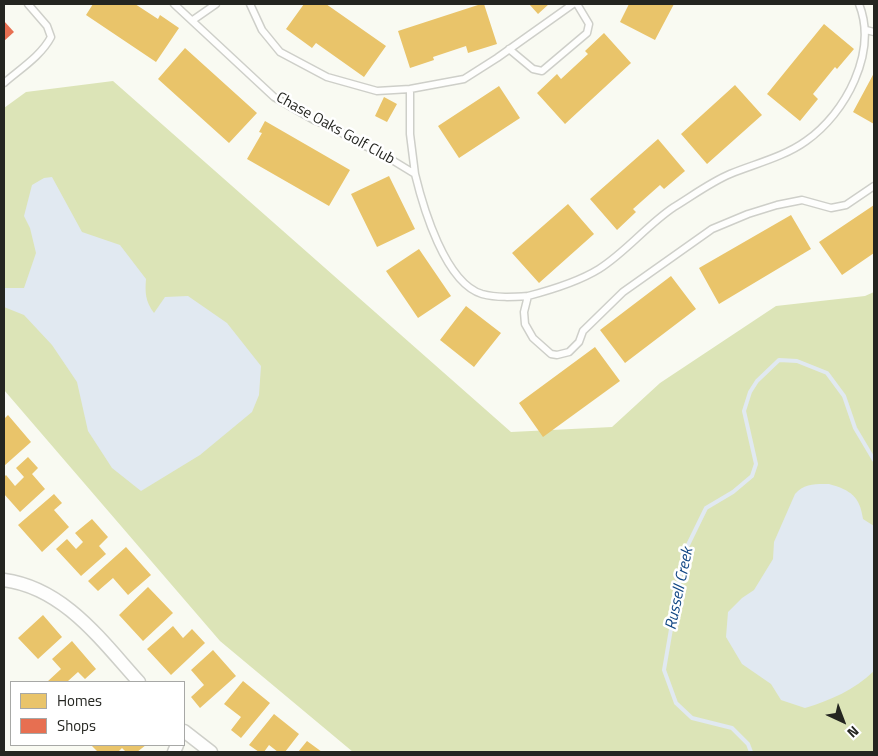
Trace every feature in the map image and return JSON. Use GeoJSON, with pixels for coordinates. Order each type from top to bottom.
{"type":"FeatureCollection","features":[{"type":"Feature","properties":{"kind":"street"},"geometry":{"type":"LineString","coordinates":[[4,580],[31,586],[75,613],[138,681]]}},
{"type":"Feature","properties":{"kind":"street"},"geometry":{"type":"LineString","coordinates":[[185,732],[211,752]]}},
{"type":"Feature","properties":{"kind":"lane"},"geometry":{"type":"LineString","coordinates":[[4,84],[46,46],[50,37],[47,26],[28,4]]}},
{"type":"Feature","properties":{"kind":"lane","name":"Chase Oaks Golf Club"},"geometry":{"type":"LineString","coordinates":[[174,4],[274,97],[314,120],[334,128],[356,142],[378,152],[415,174]]}},
{"type":"Feature","properties":{"kind":"lane"},"geometry":{"type":"LineString","coordinates":[[193,20],[216,4]]}},
{"type":"Feature","properties":{"kind":"lane"},"geometry":{"type":"LineString","coordinates":[[250,4],[269,41],[293,61],[327,77],[377,91],[410,89],[464,79],[573,4]]}},
{"type":"Feature","properties":{"kind":"lane"},"geometry":{"type":"LineString","coordinates":[[509,49],[533,69],[542,71],[587,33],[589,24],[577,4]]}},
{"type":"Feature","properties":{"kind":"lane","name":"Chase Oaks Golf Club"},"geometry":{"type":"LineString","coordinates":[[410,89],[410,134],[415,174],[423,208],[442,252],[455,271],[468,285],[481,294],[508,297],[528,296],[550,290],[598,269],[674,207],[728,175],[806,142],[837,113],[859,74],[865,49],[866,30],[864,14],[859,4]]}},
{"type":"Feature","properties":{"kind":"lane"},"geometry":{"type":"LineString","coordinates":[[866,30],[874,32]]}},
{"type":"Feature","properties":{"kind":"lane"},"geometry":{"type":"LineString","coordinates":[[528,296],[524,312],[525,324],[533,338],[550,354],[557,355],[570,352],[579,342],[583,332],[622,292],[712,229],[748,214],[802,200],[831,208],[846,205],[874,186]]}},
{"type":"Feature","properties":{"kind":"green space"},"geometry":{"type":"Polygon","coordinates":[[[113,81],[511,432],[612,427],[660,383],[776,306],[865,296],[874,292],[874,752],[353,752],[220,641],[4,390],[4,108],[26,92],[113,81]]]}},
{"type":"Feature","properties":{"kind":"shaded area"},"geometry":{"type":"Polygon","coordinates":[[[52,177],[82,232],[120,245],[146,279],[146,296],[154,313],[165,297],[188,296],[227,323],[261,366],[259,395],[252,412],[200,455],[141,491],[112,468],[88,431],[77,382],[52,345],[24,315],[4,307],[4,288],[24,288],[36,253],[30,228],[24,216],[32,185],[44,178],[52,177]]]}},
{"type":"Feature","properties":{"kind":"shaded area"},"geometry":{"type":"Polygon","coordinates":[[[829,484],[849,492],[860,505],[863,519],[874,526],[874,671],[842,694],[805,708],[781,700],[771,684],[742,664],[726,637],[728,612],[742,598],[754,590],[773,559],[774,542],[795,494],[807,486],[829,484]]]}},
{"type":"Feature","properties":{"kind":"building: Homes"},"geometry":{"type":"Polygon","coordinates":[[[93,4],[135,4],[158,19],[160,15],[179,28],[156,62],[86,15],[93,4]]]}},
{"type":"Feature","properties":{"kind":"building: Homes"},"geometry":{"type":"Polygon","coordinates":[[[304,4],[326,4],[386,46],[364,77],[316,43],[312,48],[286,29],[304,4]]]}},
{"type":"Feature","properties":{"kind":"building: Homes"},"geometry":{"type":"Polygon","coordinates":[[[484,4],[497,44],[468,53],[466,46],[433,57],[434,60],[410,68],[398,31],[484,4]]]}},
{"type":"Feature","properties":{"kind":"building: Homes"},"geometry":{"type":"Polygon","coordinates":[[[529,4],[549,4],[538,14],[529,4]]]}},
{"type":"Feature","properties":{"kind":"building: Homes"},"geometry":{"type":"Polygon","coordinates":[[[629,4],[674,4],[655,40],[620,22],[629,4]]]}},
{"type":"Feature","properties":{"kind":"building: Homes"},"geometry":{"type":"Polygon","coordinates":[[[824,24],[854,49],[837,69],[835,67],[813,94],[818,99],[800,121],[767,94],[824,24]]]}},
{"type":"Feature","properties":{"kind":"building: Homes"},"geometry":{"type":"Polygon","coordinates":[[[604,33],[631,63],[565,124],[537,93],[557,74],[561,79],[588,54],[585,51],[604,33]]]}},
{"type":"Feature","properties":{"kind":"building: Homes"},"geometry":{"type":"Polygon","coordinates":[[[185,48],[257,113],[229,143],[158,79],[185,48]]]}},
{"type":"Feature","properties":{"kind":"building: Homes"},"geometry":{"type":"Polygon","coordinates":[[[874,73],[874,124],[853,112],[874,73]]]}},
{"type":"Feature","properties":{"kind":"building: Homes"},"geometry":{"type":"Polygon","coordinates":[[[735,85],[762,115],[707,164],[681,134],[735,85]]]}},
{"type":"Feature","properties":{"kind":"building: Homes"},"geometry":{"type":"Polygon","coordinates":[[[499,86],[520,118],[459,158],[438,126],[499,86]]]}},
{"type":"Feature","properties":{"kind":"building: Homes"},"geometry":{"type":"Polygon","coordinates":[[[384,97],[397,104],[387,122],[375,116],[384,97]]]}},
{"type":"Feature","properties":{"kind":"building: Homes"},"geometry":{"type":"Polygon","coordinates":[[[265,121],[350,170],[329,206],[247,159],[262,133],[259,132],[265,121]]]}},
{"type":"Feature","properties":{"kind":"building: Homes"},"geometry":{"type":"Polygon","coordinates":[[[658,139],[685,171],[664,189],[660,185],[633,209],[636,212],[617,230],[590,199],[658,139]]]}},
{"type":"Feature","properties":{"kind":"building: Homes"},"geometry":{"type":"Polygon","coordinates":[[[389,176],[415,229],[377,247],[351,194],[389,176]]]}},
{"type":"Feature","properties":{"kind":"building: Homes"},"geometry":{"type":"Polygon","coordinates":[[[568,204],[594,234],[539,283],[512,253],[568,204]]]}},
{"type":"Feature","properties":{"kind":"building: Homes"},"geometry":{"type":"Polygon","coordinates":[[[874,205],[874,253],[842,275],[819,242],[874,205]]]}},
{"type":"Feature","properties":{"kind":"building: Homes"},"geometry":{"type":"Polygon","coordinates":[[[791,215],[811,249],[719,304],[699,268],[791,215]]]}},
{"type":"Feature","properties":{"kind":"building: Homes"},"geometry":{"type":"Polygon","coordinates":[[[419,249],[451,296],[418,318],[386,271],[419,249]]]}},
{"type":"Feature","properties":{"kind":"building: Homes"},"geometry":{"type":"Polygon","coordinates":[[[671,276],[696,309],[625,363],[600,330],[671,276]]]}},
{"type":"Feature","properties":{"kind":"building: Homes"},"geometry":{"type":"Polygon","coordinates":[[[466,306],[501,333],[474,367],[440,340],[466,306]]]}},
{"type":"Feature","properties":{"kind":"building: Homes"},"geometry":{"type":"Polygon","coordinates":[[[595,347],[620,381],[543,437],[519,403],[595,347]]]}},
{"type":"Feature","properties":{"kind":"building: Homes"},"geometry":{"type":"Polygon","coordinates":[[[8,415],[31,442],[4,466],[4,419],[8,415]]]}},
{"type":"Feature","properties":{"kind":"building: Homes"},"geometry":{"type":"Polygon","coordinates":[[[28,457],[38,468],[32,474],[45,489],[20,512],[4,494],[4,477],[6,475],[15,486],[24,477],[16,468],[28,457]]]}},
{"type":"Feature","properties":{"kind":"building: Homes"},"geometry":{"type":"Polygon","coordinates":[[[54,494],[62,503],[54,510],[69,527],[42,552],[18,525],[54,494]]]}},
{"type":"Feature","properties":{"kind":"building: Homes"},"geometry":{"type":"Polygon","coordinates":[[[92,519],[108,537],[99,546],[106,554],[81,576],[56,549],[67,539],[76,549],[83,542],[75,533],[92,519]]]}},
{"type":"Feature","properties":{"kind":"building: Homes"},"geometry":{"type":"Polygon","coordinates":[[[126,547],[151,575],[128,595],[113,578],[98,591],[88,581],[126,547]]]}},
{"type":"Feature","properties":{"kind":"building: Homes"},"geometry":{"type":"Polygon","coordinates":[[[148,587],[173,613],[143,641],[119,615],[148,587]]]}},
{"type":"Feature","properties":{"kind":"building: Homes"},"geometry":{"type":"Polygon","coordinates":[[[43,615],[62,637],[38,659],[18,638],[43,615]]]}},
{"type":"Feature","properties":{"kind":"building: Homes"},"geometry":{"type":"Polygon","coordinates":[[[173,626],[183,638],[192,629],[205,643],[171,675],[147,649],[173,626]]]}},
{"type":"Feature","properties":{"kind":"building: Homes"},"geometry":{"type":"Polygon","coordinates":[[[72,641],[96,669],[85,679],[78,672],[68,681],[48,681],[61,669],[52,659],[72,641]]]}},
{"type":"Feature","properties":{"kind":"building: Homes"},"geometry":{"type":"Polygon","coordinates":[[[213,650],[236,676],[200,708],[191,697],[204,685],[191,670],[213,650]]]}},
{"type":"Feature","properties":{"kind":"building: Homes"},"geometry":{"type":"Polygon","coordinates":[[[243,681],[270,703],[241,738],[231,730],[241,717],[224,704],[243,681]]]}},
{"type":"Feature","properties":{"kind":"building: Homes"},"geometry":{"type":"Polygon","coordinates":[[[274,714],[299,734],[285,752],[278,752],[269,745],[264,752],[259,752],[249,745],[274,714]]]}},
{"type":"Feature","properties":{"kind":"building: Homes"},"geometry":{"type":"Polygon","coordinates":[[[307,741],[322,752],[298,752],[307,741]]]}},
{"type":"Feature","properties":{"kind":"building: Homes"},"geometry":{"type":"Polygon","coordinates":[[[92,746],[145,746],[137,752],[126,752],[122,748],[118,752],[98,752],[92,746]]]}},
{"type":"Feature","properties":{"kind":"building: Shops"},"geometry":{"type":"Polygon","coordinates":[[[4,21],[14,32],[4,41],[4,21]]]}},
{"type":"Feature","properties":{"kind":"waterway","name":"Russell Creek"},"geometry":{"type":"LineString","coordinates":[[751,752],[748,744],[732,728],[692,718],[676,703],[664,670],[684,553],[706,508],[733,492],[752,476],[756,464],[744,411],[750,392],[757,381],[779,360],[797,361],[827,373],[844,396],[855,428],[874,460]]}}]}
